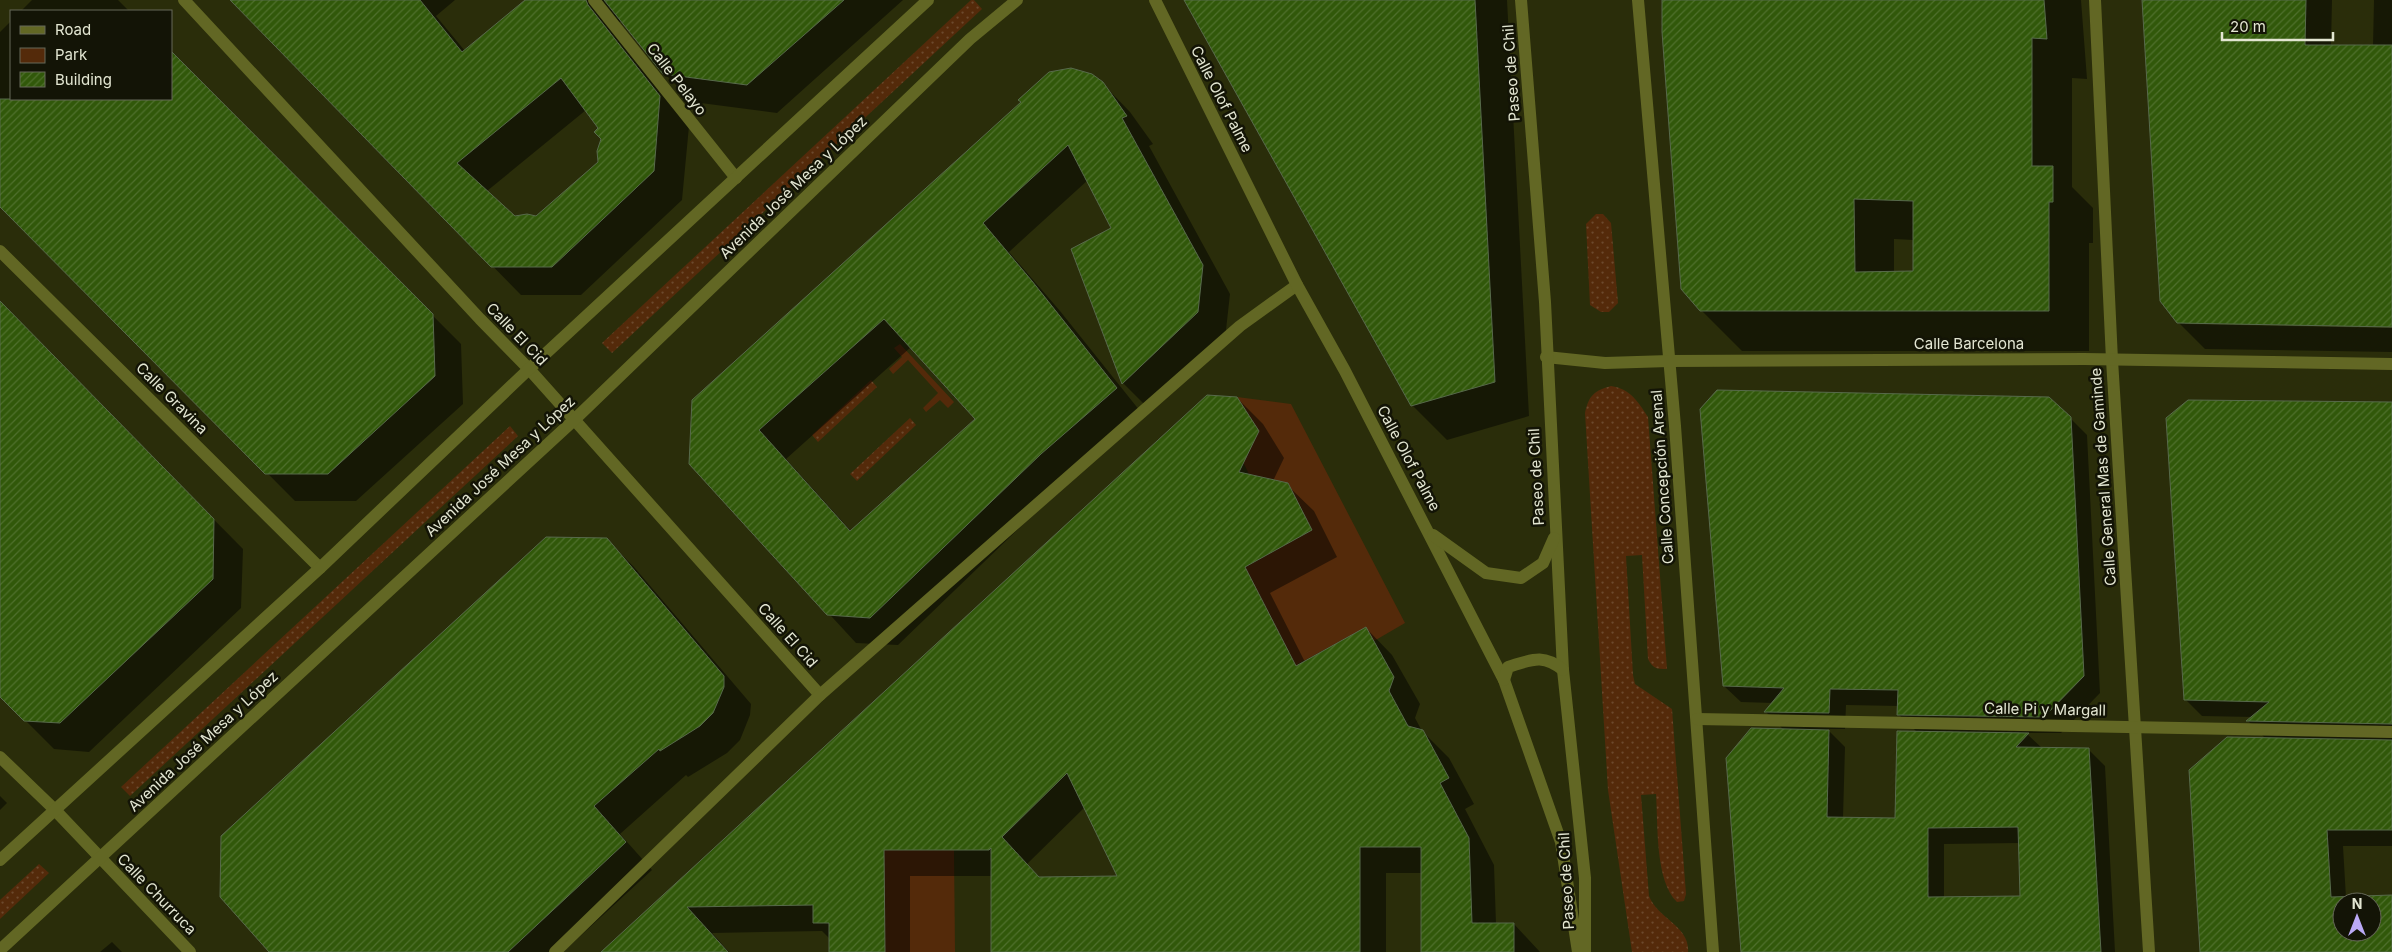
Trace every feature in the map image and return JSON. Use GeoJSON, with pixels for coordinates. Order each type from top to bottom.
{"type":"FeatureCollection","features":[{"type":"Feature","properties":{"kind":"street","name":"Calle El Cid"},"geometry":{"type":"LineString","coordinates":[[184,0],[480,319],[529,369],[820,695]]}},
{"type":"Feature","properties":{"kind":"street","name":"Calle Pelayo"},"geometry":{"type":"LineString","coordinates":[[594,0],[736,178]]}},
{"type":"Feature","properties":{"kind":"street"},"geometry":{"type":"LineString","coordinates":[[0,860],[320,568],[529,369],[928,0]]}},
{"type":"Feature","properties":{"kind":"street","name":"Avenida José Mesa y López"},"geometry":{"type":"LineString","coordinates":[[0,950],[574,420],[970,39],[1017,0]]}},
{"type":"Feature","properties":{"kind":"street","name":"Calle Olof Palme"},"geometry":{"type":"LineString","coordinates":[[1155,0],[1297,285],[1345,371],[1431,534],[1504,680],[1560,842],[1578,952]]}},
{"type":"Feature","properties":{"kind":"street","name":"Paseo de Chil"},"geometry":{"type":"LineString","coordinates":[[1521,0],[1545,302],[1546,357],[1563,670],[1585,878],[1585,952]]}},
{"type":"Feature","properties":{"kind":"street","name":"Calle Concepción Arenal"},"geometry":{"type":"LineString","coordinates":[[1638,0],[1669,361],[1714,952]]}},
{"type":"Feature","properties":{"kind":"street","name":"Calle General Mas de Gaminde"},"geometry":{"type":"LineString","coordinates":[[2095,0],[2112,360],[2149,952]]}},
{"type":"Feature","properties":{"kind":"street","name":"Calle Gravina"},"geometry":{"type":"LineString","coordinates":[[0,250],[320,568]]}},
{"type":"Feature","properties":{"kind":"street"},"geometry":{"type":"LineString","coordinates":[[554,952],[820,695],[1240,326],[1297,285]]}},
{"type":"Feature","properties":{"kind":"street","name":"Calle Barcelona"},"geometry":{"type":"LineString","coordinates":[[1546,357],[1605,363],[1669,361],[2112,360],[2392,364]]}},
{"type":"Feature","properties":{"kind":"street"},"geometry":{"type":"LineString","coordinates":[[1431,534],[1486,573],[1521,578],[1542,564],[1555,536]]}},
{"type":"Feature","properties":{"kind":"street"},"geometry":{"type":"LineString","coordinates":[[1504,680],[1508,667],[1539,658],[1554,662],[1563,670]]}},
{"type":"Feature","properties":{"kind":"street","name":"Calle Pi y Margall"},"geometry":{"type":"LineString","coordinates":[[1696,719],[2392,732]]}},
{"type":"Feature","properties":{"kind":"street"},"geometry":{"type":"LineString","coordinates":[[0,757],[54,809]]}},
{"type":"Feature","properties":{"kind":"street","name":"Calle Churruca"},"geometry":{"type":"LineString","coordinates":[[54,809],[190,952]]}},
{"type":"Feature","properties":{"kind":"green space"},"geometry":{"type":"Polygon","coordinates":[[[971,0],[974,0],[982,9],[612,353],[602,343],[971,0]]]}},
{"type":"Feature","properties":{"kind":"green space"},"geometry":{"type":"Polygon","coordinates":[[[1596,214],[1603,214],[1611,223],[1618,303],[1609,312],[1601,312],[1590,305],[1586,224],[1596,214]]]}},
{"type":"Feature","properties":{"kind":"green space"},"geometry":{"type":"Polygon","coordinates":[[[900,344],[954,402],[948,408],[940,400],[926,412],[923,408],[938,393],[908,360],[893,374],[889,369],[902,357],[894,348],[900,344]]]}},
{"type":"Feature","properties":{"kind":"green space"},"geometry":{"type":"Polygon","coordinates":[[[871,380],[877,387],[818,442],[812,435],[871,380]]]}},
{"type":"Feature","properties":{"kind":"green space"},"geometry":{"type":"Polygon","coordinates":[[[1611,386],[1629,393],[1648,417],[1667,669],[1656,668],[1648,659],[1642,555],[1626,556],[1633,675],[1635,684],[1672,709],[1686,894],[1684,901],[1677,902],[1670,893],[1661,867],[1656,794],[1641,795],[1649,896],[1659,911],[1684,936],[1688,952],[1632,952],[1608,790],[1585,413],[1588,402],[1593,395],[1611,386]]]}},
{"type":"Feature","properties":{"kind":"green space"},"geometry":{"type":"Polygon","coordinates":[[[1237,397],[1291,404],[1405,623],[1374,641],[1366,627],[1298,664],[1315,695],[1314,703],[1263,602],[1187,580],[1244,568],[1312,530],[1288,483],[1249,474],[1243,462],[1258,431],[1237,397]]]}},
{"type":"Feature","properties":{"kind":"green space"},"geometry":{"type":"Polygon","coordinates":[[[910,418],[916,425],[857,481],[850,474],[910,418]]]}},
{"type":"Feature","properties":{"kind":"green space"},"geometry":{"type":"Polygon","coordinates":[[[510,426],[518,436],[130,796],[121,787],[510,426]]]}},
{"type":"Feature","properties":{"kind":"green space"},"geometry":{"type":"Polygon","coordinates":[[[884,850],[954,850],[955,952],[885,952],[884,850]]]}},
{"type":"Feature","properties":{"kind":"green space"},"geometry":{"type":"Polygon","coordinates":[[[39,864],[49,873],[0,919],[0,900],[39,864]]]}},
{"type":"Feature","properties":{"kind":"building"},"geometry":{"type":"Polygon","coordinates":[[[230,0],[420,0],[462,52],[525,0],[586,0],[660,96],[654,171],[552,267],[491,267],[230,0]],[[561,78],[457,163],[515,216],[527,214],[536,216],[598,162],[597,151],[601,139],[594,132],[598,128],[561,78]]]}},
{"type":"Feature","properties":{"kind":"building"},"geometry":{"type":"Polygon","coordinates":[[[604,0],[844,0],[747,85],[663,74],[604,0]]]}},
{"type":"Feature","properties":{"kind":"building"},"geometry":{"type":"Polygon","coordinates":[[[1184,0],[1475,0],[1495,382],[1411,406],[1184,0]]]}},
{"type":"Feature","properties":{"kind":"building"},"geometry":{"type":"Polygon","coordinates":[[[1662,0],[2044,0],[2047,39],[2032,38],[2032,166],[2053,166],[2053,202],[2049,202],[2049,311],[1700,311],[1681,289],[1662,32],[1662,0]],[[1854,199],[1855,272],[1913,271],[1913,201],[1854,199]]]}},
{"type":"Feature","properties":{"kind":"building"},"geometry":{"type":"Polygon","coordinates":[[[2142,0],[2306,0],[2305,45],[2392,45],[2392,327],[2177,323],[2160,301],[2142,0]]]}},
{"type":"Feature","properties":{"kind":"building"},"geometry":{"type":"Polygon","coordinates":[[[172,52],[433,314],[435,376],[328,474],[265,474],[0,207],[0,99],[172,100],[172,52]]]}},
{"type":"Feature","properties":{"kind":"building"},"geometry":{"type":"Polygon","coordinates":[[[1071,68],[1092,74],[1103,82],[1127,116],[1122,118],[1203,265],[1198,312],[1122,384],[1071,249],[1111,228],[1068,145],[983,223],[1117,388],[1041,454],[870,618],[827,615],[689,464],[692,400],[1021,102],[1018,100],[1049,72],[1071,68]],[[884,319],[759,430],[850,531],[975,419],[884,319]]]}},
{"type":"Feature","properties":{"kind":"building"},"geometry":{"type":"Polygon","coordinates":[[[0,301],[214,519],[213,579],[60,723],[24,721],[0,697],[0,301]]]}},
{"type":"Feature","properties":{"kind":"building"},"geometry":{"type":"Polygon","coordinates":[[[1717,390],[2049,397],[2071,417],[2084,676],[2044,717],[1897,715],[1898,690],[1830,689],[1829,713],[1764,712],[1784,688],[1723,686],[1700,409],[1717,390]]]}},
{"type":"Feature","properties":{"kind":"building"},"geometry":{"type":"Polygon","coordinates":[[[1207,395],[1237,397],[1259,431],[1239,472],[1288,483],[1312,530],[1245,567],[1296,666],[1366,627],[1394,677],[1389,691],[1408,726],[1423,730],[1449,778],[1440,783],[1469,838],[1472,923],[1514,923],[1514,952],[1421,952],[1421,847],[1360,847],[1360,952],[991,952],[991,848],[989,850],[884,850],[885,952],[829,952],[829,923],[813,923],[813,905],[687,907],[728,952],[601,952],[1207,395]],[[1067,773],[1002,837],[1039,877],[1117,876],[1067,773]]]}},
{"type":"Feature","properties":{"kind":"building"},"geometry":{"type":"Polygon","coordinates":[[[2188,400],[2392,402],[2392,724],[2246,721],[2269,702],[2184,700],[2166,418],[2188,400]]]}},
{"type":"Feature","properties":{"kind":"building"},"geometry":{"type":"Polygon","coordinates":[[[546,537],[607,538],[724,676],[724,687],[713,713],[700,726],[660,751],[659,749],[594,806],[626,842],[508,952],[269,952],[220,897],[221,836],[546,537]]]}},
{"type":"Feature","properties":{"kind":"building"},"geometry":{"type":"Polygon","coordinates":[[[1751,728],[1829,730],[1827,817],[1895,818],[1897,731],[2029,733],[2016,747],[2089,748],[2101,952],[1741,952],[1726,758],[1751,728]],[[2018,827],[1928,828],[1928,897],[2020,896],[2018,827]]]}},
{"type":"Feature","properties":{"kind":"building"},"geometry":{"type":"Polygon","coordinates":[[[2227,737],[2392,740],[2392,830],[2327,830],[2332,897],[2332,942],[2382,942],[2382,895],[2392,895],[2392,952],[2200,952],[2189,770],[2227,737]]]}}]}
